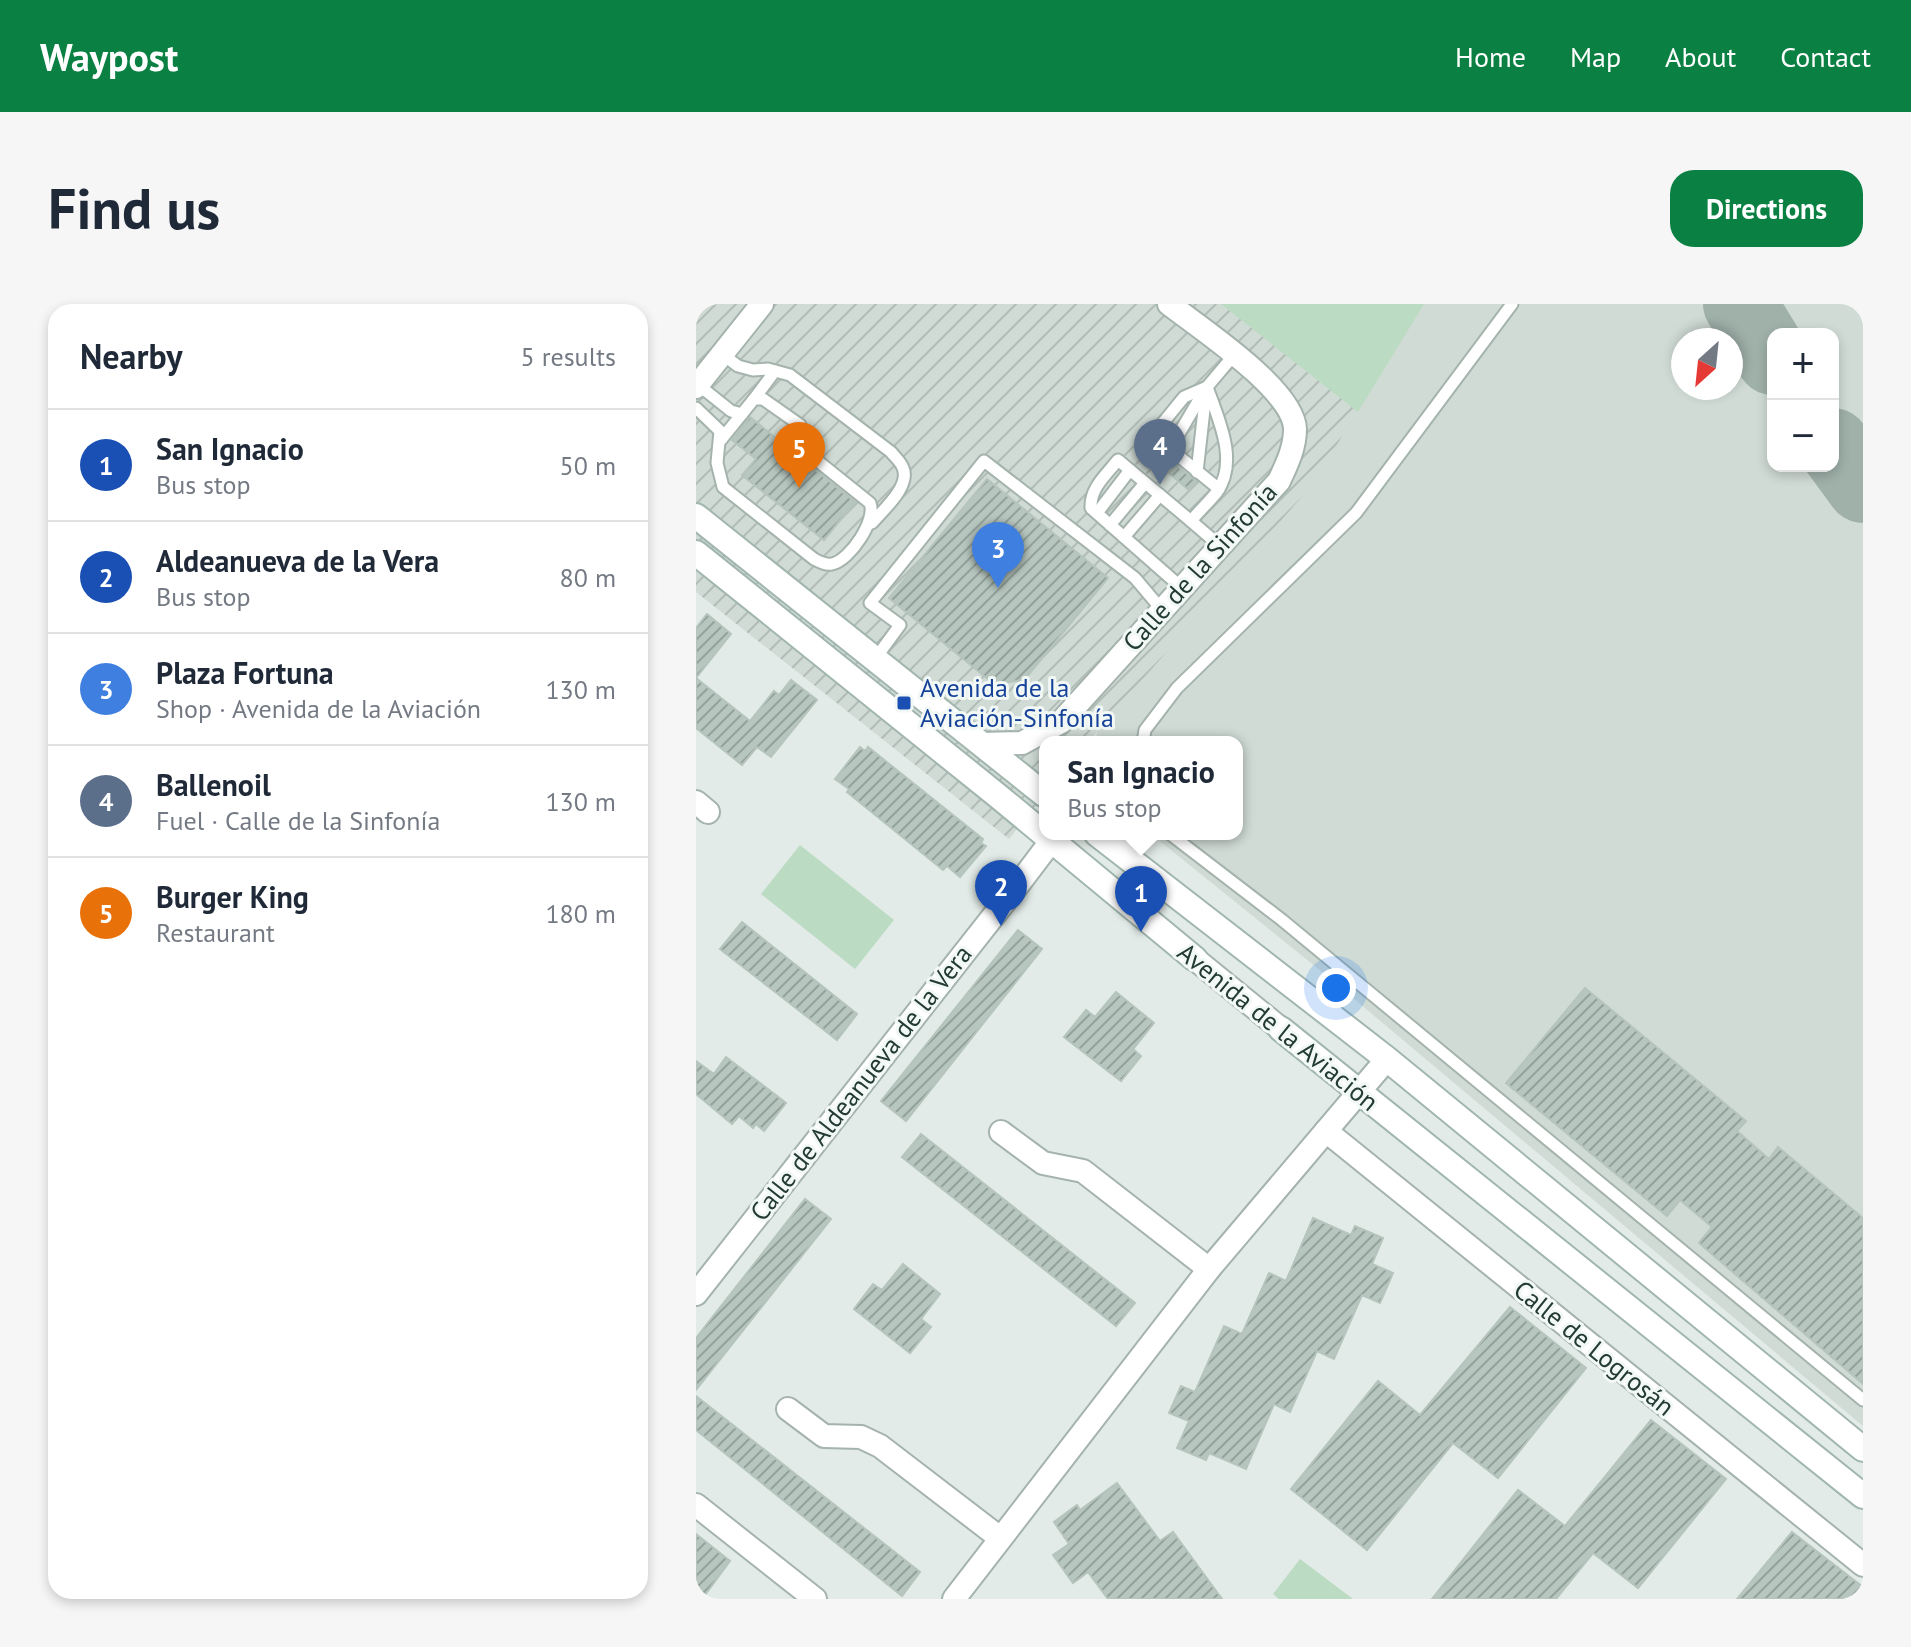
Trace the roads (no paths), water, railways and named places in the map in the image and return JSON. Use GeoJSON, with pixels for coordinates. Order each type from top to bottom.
{"type":"FeatureCollection","features":[{"type":"Feature","properties":{"kind":"main road"},"geometry":{"type":"LineString","coordinates":[[696,516],[1039,790]]}},
{"type":"Feature","properties":{"kind":"main road","name":"Avenida de la Aviación"},"geometry":{"type":"LineString","coordinates":[[696,553],[1039,827]]}},
{"type":"Feature","properties":{"kind":"main road","name":"Avenida de la Aviación"},"geometry":{"type":"LineString","coordinates":[[1056,840],[1195,959]]}},
{"type":"Feature","properties":{"kind":"main road","name":"Avenida de la Aviación"},"geometry":{"type":"LineString","coordinates":[[1105,840],[1387,1059],[1863,1449]]}},
{"type":"Feature","properties":{"kind":"main road","name":"Avenida de la Aviación"},"geometry":{"type":"LineString","coordinates":[[1281,1029],[1863,1496]]}},
{"type":"Feature","properties":{"kind":"street"},"geometry":{"type":"LineString","coordinates":[[697,385],[762,304]]}},
{"type":"Feature","properties":{"kind":"street","name":"Calle de la Sinfonía"},"geometry":{"type":"LineString","coordinates":[[1058,732],[1162,610],[1279,481],[1291,456],[1295,426],[1286,402],[1268,382],[1169,304]]}},
{"type":"Feature","properties":{"kind":"street","name":"Calle de la Sinfonía"},"geometry":{"type":"LineString","coordinates":[[981,744],[1022,743],[1039,738]]}},
{"type":"Feature","properties":{"kind":"street","name":"Calle de Aldeanueva de la Vera"},"geometry":{"type":"LineString","coordinates":[[696,1294],[1050,840]]}},
{"type":"Feature","properties":{"kind":"street","name":"Avenida de la Aviación"},"geometry":{"type":"LineString","coordinates":[[1195,959],[1281,1029]]}},
{"type":"Feature","properties":{"kind":"street"},"geometry":{"type":"LineString","coordinates":[[961,1596],[1000,1538],[1209,1269],[1387,1059]]}},
{"type":"Feature","properties":{"kind":"street","name":"Calle de Logrosán"},"geometry":{"type":"LineString","coordinates":[[1326,1131],[1863,1565]]}},
{"type":"Feature","properties":{"kind":"street"},"geometry":{"type":"LineString","coordinates":[[1001,1132],[1043,1163],[1083,1171],[1209,1269]]}},
{"type":"Feature","properties":{"kind":"street"},"geometry":{"type":"LineString","coordinates":[[788,1409],[824,1436],[861,1437],[880,1446],[1000,1538]]}},
{"type":"Feature","properties":{"kind":"street"},"geometry":{"type":"LineString","coordinates":[[696,1505],[815,1599]]}},
{"type":"Feature","properties":{"kind":"lane"},"geometry":{"type":"LineString","coordinates":[[1144,736],[1145,730],[1177,688],[1356,513],[1512,304]]}},
{"type":"Feature","properties":{"kind":"lane"},"geometry":{"type":"LineString","coordinates":[[696,408],[720,431],[717,473],[723,487],[823,564],[834,564],[842,559],[899,490],[905,476],[903,466],[891,452],[790,375],[738,366],[722,354]]}},
{"type":"Feature","properties":{"kind":"lane"},"geometry":{"type":"LineString","coordinates":[[1170,449],[1207,387],[1234,355]]}},
{"type":"Feature","properties":{"kind":"lane"},"geometry":{"type":"LineString","coordinates":[[720,441],[775,371]]}},
{"type":"Feature","properties":{"kind":"lane"},"geometry":{"type":"LineString","coordinates":[[697,385],[731,411],[742,414]]}},
{"type":"Feature","properties":{"kind":"lane"},"geometry":{"type":"LineString","coordinates":[[1207,387],[1184,397],[1153,435],[1219,489]]}},
{"type":"Feature","properties":{"kind":"lane"},"geometry":{"type":"LineString","coordinates":[[1197,472],[1207,387]]}},
{"type":"Feature","properties":{"kind":"lane"},"geometry":{"type":"LineString","coordinates":[[1191,521],[1219,489],[1226,466],[1223,431],[1207,387]]}},
{"type":"Feature","properties":{"kind":"lane"},"geometry":{"type":"LineString","coordinates":[[754,399],[763,399],[800,425],[814,458],[870,503],[873,510],[869,527]]}},
{"type":"Feature","properties":{"kind":"lane"},"geometry":{"type":"LineString","coordinates":[[1182,588],[1091,508],[1092,492],[1118,460],[1220,546]]}},
{"type":"Feature","properties":{"kind":"lane"},"geometry":{"type":"LineString","coordinates":[[875,660],[900,625],[870,603],[984,461],[1135,578],[1162,610]]}},
{"type":"Feature","properties":{"kind":"lane"},"geometry":{"type":"LineString","coordinates":[[1110,525],[1145,483]]}},
{"type":"Feature","properties":{"kind":"lane"},"geometry":{"type":"LineString","coordinates":[[1124,537],[1160,495]]}},
{"type":"Feature","properties":{"kind":"lane"},"geometry":{"type":"LineString","coordinates":[[1178,840],[1292,928],[1863,1400]]}},
{"type":"Feature","properties":{"kind":"place","name":"Ballenoil"},"geometry":{"type":"Point","coordinates":[1160,485]}},
{"type":"Feature","properties":{"kind":"place","name":"Burger King"},"geometry":{"type":"Point","coordinates":[799,488]}},
{"type":"Feature","properties":{"kind":"place","name":"Plaza Fortuna"},"geometry":{"type":"Point","coordinates":[998,588]}},
{"type":"Feature","properties":{"kind":"place","name":"Avenida de la Aviación-Sinfonía"},"geometry":{"type":"Point","coordinates":[904,703]}},
{"type":"Feature","properties":{"kind":"place","name":"Aldeanueva de la Vera"},"geometry":{"type":"Point","coordinates":[1001,926]}},
{"type":"Feature","properties":{"kind":"place","name":"San Ignacio"},"geometry":{"type":"Point","coordinates":[1141,932]}}]}
